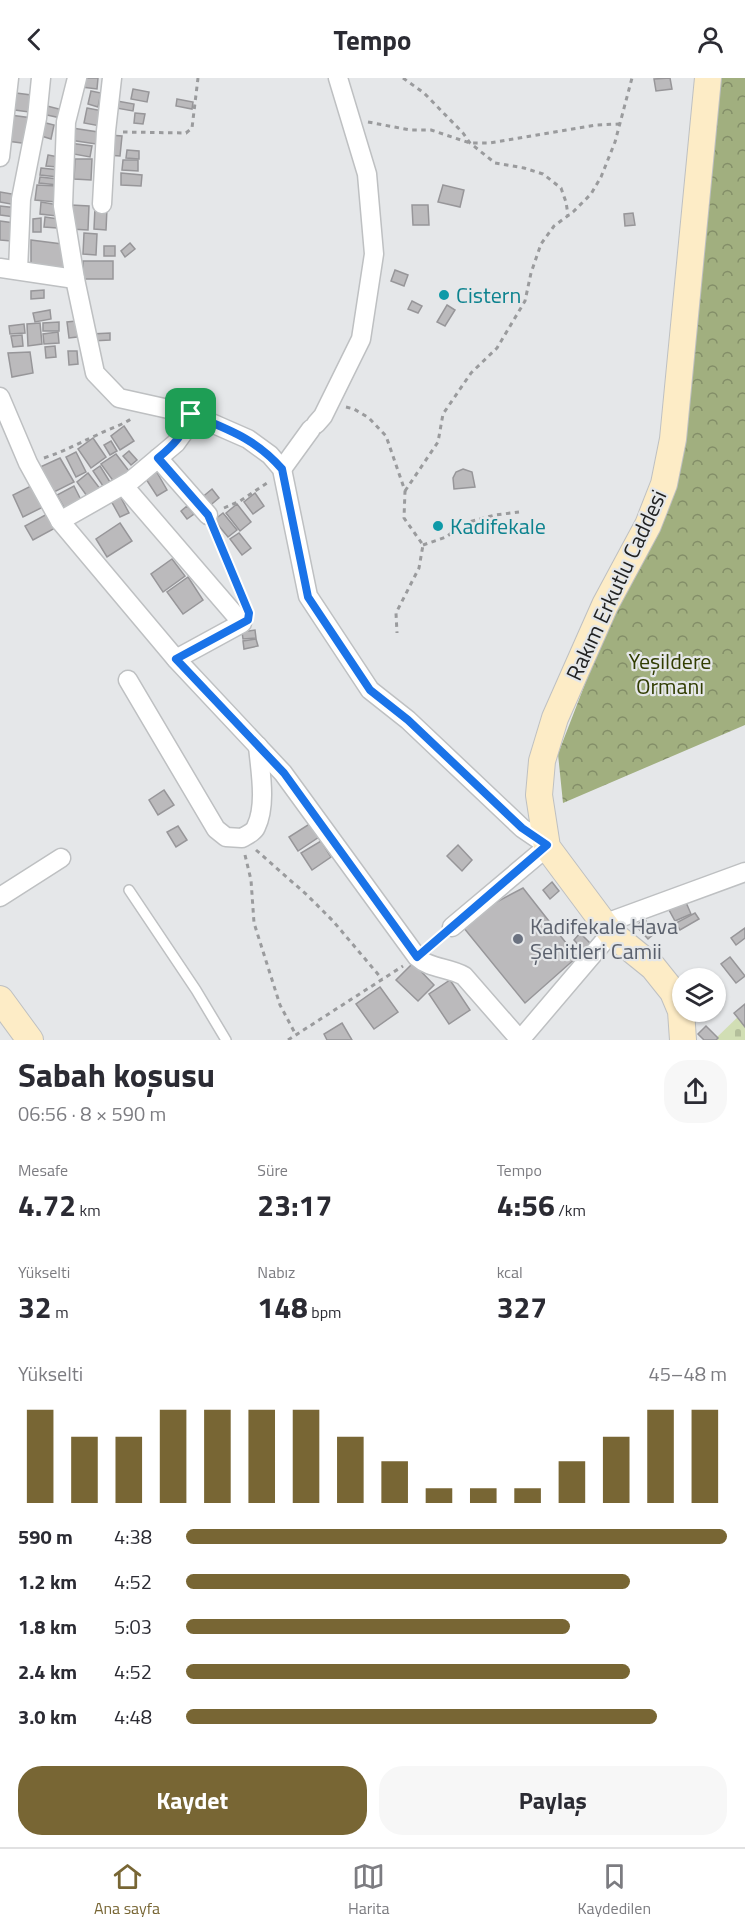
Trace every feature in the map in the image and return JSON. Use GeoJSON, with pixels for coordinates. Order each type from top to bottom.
{"type":"FeatureCollection","features":[{"type":"Feature","properties":{"kind":"main road","name":"Rakım Erkutlu Caddesi"},"geometry":{"type":"LineString","coordinates":[[683,1040],[681,1011],[673,992],[653,967],[607,928],[547,846],[539,795],[542,761],[555,718],[605,605],[648,525],[664,484],[673,439],[708,78]]}},
{"type":"Feature","properties":{"kind":"main road"},"geometry":{"type":"LineString","coordinates":[[0,999],[30,1040]]}},
{"type":"Feature","properties":{"kind":"street"},"geometry":{"type":"LineString","coordinates":[[0,157],[2,108],[9,78]]}},
{"type":"Feature","properties":{"kind":"street"},"geometry":{"type":"LineString","coordinates":[[18,270],[21,199],[37,118],[41,78]]}},
{"type":"Feature","properties":{"kind":"street"},"geometry":{"type":"LineString","coordinates":[[77,78],[66,122],[63,206],[75,279],[95,373],[119,398],[191,414],[248,438],[270,455],[282,469],[308,597],[370,690],[408,720],[522,828],[547,846],[452,927]]}},
{"type":"Feature","properties":{"kind":"street"},"geometry":{"type":"LineString","coordinates":[[102,204],[112,78]]}},
{"type":"Feature","properties":{"kind":"street"},"geometry":{"type":"LineString","coordinates":[[282,469],[323,416],[361,339],[374,254],[367,174],[338,78]]}},
{"type":"Feature","properties":{"kind":"street"},"geometry":{"type":"LineString","coordinates":[[0,268],[75,279]]}},
{"type":"Feature","properties":{"kind":"street"},"geometry":{"type":"LineString","coordinates":[[0,397],[28,463],[60,521],[176,659],[284,773],[417,957],[428,966],[453,970],[464,976],[520,1040],[607,928],[745,872]]}},
{"type":"Feature","properties":{"kind":"street"},"geometry":{"type":"LineString","coordinates":[[60,521],[124,486],[176,443],[186,429],[191,414]]}},
{"type":"Feature","properties":{"kind":"street"},"geometry":{"type":"LineString","coordinates":[[158,458],[208,515]]}},
{"type":"Feature","properties":{"kind":"street"},"geometry":{"type":"LineString","coordinates":[[124,486],[242,623],[176,659]]}},
{"type":"Feature","properties":{"kind":"street"},"geometry":{"type":"LineString","coordinates":[[128,680],[216,829],[226,837],[242,838],[252,833],[256,827],[262,785],[258,746]]}},
{"type":"Feature","properties":{"kind":"street"},"geometry":{"type":"LineString","coordinates":[[0,897],[61,858]]}},
{"type":"Feature","properties":{"kind":"lane"},"geometry":{"type":"LineString","coordinates":[[129,890],[196,990],[226,1040]]}},
{"type":"Feature","properties":{"kind":"path"},"geometry":{"type":"LineString","coordinates":[[180,135],[192,128],[198,78]]}},
{"type":"Feature","properties":{"kind":"path"},"geometry":{"type":"LineString","coordinates":[[403,78],[424,93],[463,132],[470,143],[495,162],[543,174],[561,188],[568,216]]}},
{"type":"Feature","properties":{"kind":"path"},"geometry":{"type":"LineString","coordinates":[[405,491],[438,442],[443,414],[471,373],[497,348],[525,301],[541,244],[554,226],[591,194],[601,177],[615,142],[632,78]]}},
{"type":"Feature","properties":{"kind":"path"},"geometry":{"type":"LineString","coordinates":[[350,117],[410,130],[431,130],[470,143],[489,143],[596,125],[619,124]]}},
{"type":"Feature","properties":{"kind":"path"},"geometry":{"type":"LineString","coordinates":[[330,403],[354,410],[369,418],[386,436],[405,491],[404,518],[423,545],[419,568],[396,613],[397,633]]}},
{"type":"Feature","properties":{"kind":"path"},"geometry":{"type":"LineString","coordinates":[[28,463],[70,449],[96,435],[116,428],[134,415],[140,404]]}},
{"type":"Feature","properties":{"kind":"path"},"geometry":{"type":"LineString","coordinates":[[242,623],[248,620],[249,613],[208,515],[240,501],[267,483]]}},
{"type":"Feature","properties":{"kind":"path"},"geometry":{"type":"LineString","coordinates":[[423,545],[446,537],[465,524],[495,515],[519,512]]}},
{"type":"Feature","properties":{"kind":"path"},"geometry":{"type":"LineString","coordinates":[[242,838],[333,921],[382,979]]}},
{"type":"Feature","properties":{"kind":"path"},"geometry":{"type":"LineString","coordinates":[[242,838],[252,880],[254,923],[280,1005],[296,1035]]}},
{"type":"Feature","properties":{"kind":"path"},"geometry":{"type":"LineString","coordinates":[[288,1040],[417,957],[452,927]]}},
{"type":"Feature","properties":{"kind":"green space","name":"Yeşildere Ormanı"},"geometry":{"type":"Polygon","coordinates":[[[711,78],[745,78],[745,725],[563,803],[558,754],[600,645],[662,518],[711,78]]]}},
{"type":"Feature","properties":{"kind":"green space"},"geometry":{"type":"Polygon","coordinates":[[[745,1010],[745,1040],[714,1040],[745,1010]]]}},
{"type":"Feature","properties":{"kind":"building"},"geometry":{"type":"Polygon","coordinates":[[[83,78],[98,78],[97,89],[82,87],[83,78]]]}},
{"type":"Feature","properties":{"kind":"building"},"geometry":{"type":"Polygon","coordinates":[[[670,78],[672,89],[656,91],[654,79],[670,78]]]}},
{"type":"Feature","properties":{"kind":"building"},"geometry":{"type":"Polygon","coordinates":[[[133,89],[149,92],[147,102],[131,99],[133,89]]]}},
{"type":"Feature","properties":{"kind":"building"},"geometry":{"type":"Polygon","coordinates":[[[91,91],[101,93],[98,107],[88,104],[91,91]]]}},
{"type":"Feature","properties":{"kind":"building"},"geometry":{"type":"Polygon","coordinates":[[[16,93],[31,95],[29,112],[15,110],[16,93]]]}},
{"type":"Feature","properties":{"kind":"building"},"geometry":{"type":"Polygon","coordinates":[[[177,99],[193,102],[192,109],[176,106],[177,99]]]}},
{"type":"Feature","properties":{"kind":"building"},"geometry":{"type":"Polygon","coordinates":[[[117,101],[134,104],[133,111],[116,108],[117,101]]]}},
{"type":"Feature","properties":{"kind":"building"},"geometry":{"type":"Polygon","coordinates":[[[43,105],[63,110],[61,118],[42,114],[43,105]]]}},
{"type":"Feature","properties":{"kind":"building"},"geometry":{"type":"Polygon","coordinates":[[[87,108],[103,111],[100,126],[84,123],[87,108]]]}},
{"type":"Feature","properties":{"kind":"building"},"geometry":{"type":"Polygon","coordinates":[[[135,113],[145,114],[143,124],[134,123],[135,113]]]}},
{"type":"Feature","properties":{"kind":"building"},"geometry":{"type":"Polygon","coordinates":[[[10,115],[32,118],[29,144],[7,141],[10,115]]]}},
{"type":"Feature","properties":{"kind":"building"},"geometry":{"type":"Polygon","coordinates":[[[42,122],[54,125],[51,139],[38,135],[42,122]]]}},
{"type":"Feature","properties":{"kind":"building"},"geometry":{"type":"Polygon","coordinates":[[[72,128],[98,132],[96,144],[70,140],[72,128]]]}},
{"type":"Feature","properties":{"kind":"building"},"geometry":{"type":"Polygon","coordinates":[[[109,135],[122,136],[120,156],[107,155],[109,135]]]}},
{"type":"Feature","properties":{"kind":"building"},"geometry":{"type":"Polygon","coordinates":[[[69,143],[92,146],[90,157],[68,153],[69,143]]]}},
{"type":"Feature","properties":{"kind":"building"},"geometry":{"type":"Polygon","coordinates":[[[127,150],[139,151],[139,159],[126,158],[127,150]]]}},
{"type":"Feature","properties":{"kind":"building"},"geometry":{"type":"Polygon","coordinates":[[[48,155],[59,157],[57,167],[46,166],[48,155]]]}},
{"type":"Feature","properties":{"kind":"building"},"geometry":{"type":"Polygon","coordinates":[[[75,159],[92,159],[91,180],[74,179],[75,159]]]}},
{"type":"Feature","properties":{"kind":"building"},"geometry":{"type":"Polygon","coordinates":[[[123,160],[138,160],[138,171],[122,170],[123,160]]]}},
{"type":"Feature","properties":{"kind":"building"},"geometry":{"type":"Polygon","coordinates":[[[41,168],[59,170],[58,177],[40,175],[41,168]]]}},
{"type":"Feature","properties":{"kind":"building"},"geometry":{"type":"Polygon","coordinates":[[[121,173],[142,175],[141,186],[121,185],[121,173]]]}},
{"type":"Feature","properties":{"kind":"building"},"geometry":{"type":"Polygon","coordinates":[[[40,177],[58,179],[58,185],[39,183],[40,177]]]}},
{"type":"Feature","properties":{"kind":"building"},"geometry":{"type":"Polygon","coordinates":[[[37,185],[57,186],[56,202],[35,200],[37,185]]]}},
{"type":"Feature","properties":{"kind":"building"},"geometry":{"type":"Polygon","coordinates":[[[443,185],[464,190],[460,207],[438,202],[443,185]]]}},
{"type":"Feature","properties":{"kind":"building"},"geometry":{"type":"Polygon","coordinates":[[[0,192],[18,195],[16,205],[0,202],[0,192]]]}},
{"type":"Feature","properties":{"kind":"building"},"geometry":{"type":"Polygon","coordinates":[[[41,202],[59,205],[57,216],[40,214],[41,202]]]}},
{"type":"Feature","properties":{"kind":"building"},"geometry":{"type":"Polygon","coordinates":[[[71,205],[89,206],[88,230],[70,229],[71,205]]]}},
{"type":"Feature","properties":{"kind":"building"},"geometry":{"type":"Polygon","coordinates":[[[412,205],[428,205],[429,225],[413,225],[412,205]]]}},
{"type":"Feature","properties":{"kind":"building"},"geometry":{"type":"Polygon","coordinates":[[[0,206],[17,208],[15,217],[0,215],[0,206]]]}},
{"type":"Feature","properties":{"kind":"building"},"geometry":{"type":"Polygon","coordinates":[[[95,207],[107,208],[106,230],[94,229],[95,207]]]}},
{"type":"Feature","properties":{"kind":"building"},"geometry":{"type":"Polygon","coordinates":[[[633,213],[635,225],[625,226],[624,214],[633,213]]]}},
{"type":"Feature","properties":{"kind":"building"},"geometry":{"type":"Polygon","coordinates":[[[45,217],[58,219],[57,228],[44,227],[45,217]]]}},
{"type":"Feature","properties":{"kind":"building"},"geometry":{"type":"Polygon","coordinates":[[[41,218],[41,232],[33,232],[33,219],[41,218]]]}},
{"type":"Feature","properties":{"kind":"building"},"geometry":{"type":"Polygon","coordinates":[[[0,221],[14,223],[11,241],[0,240],[0,221]]]}},
{"type":"Feature","properties":{"kind":"building"},"geometry":{"type":"Polygon","coordinates":[[[84,233],[97,234],[96,255],[83,254],[84,233]]]}},
{"type":"Feature","properties":{"kind":"building"},"geometry":{"type":"Polygon","coordinates":[[[31,240],[62,244],[69,273],[31,267],[31,240]]]}},
{"type":"Feature","properties":{"kind":"building"},"geometry":{"type":"Polygon","coordinates":[[[130,243],[135,249],[125,257],[121,251],[130,243]]]}},
{"type":"Feature","properties":{"kind":"building"},"geometry":{"type":"Polygon","coordinates":[[[104,246],[115,246],[115,256],[104,256],[104,246]]]}},
{"type":"Feature","properties":{"kind":"building"},"geometry":{"type":"Polygon","coordinates":[[[83,261],[113,261],[113,279],[83,279],[83,261]]]}},
{"type":"Feature","properties":{"kind":"building"},"geometry":{"type":"Polygon","coordinates":[[[395,270],[408,275],[404,286],[391,281],[395,270]]]}},
{"type":"Feature","properties":{"kind":"building"},"geometry":{"type":"Polygon","coordinates":[[[44,290],[44,298],[31,299],[31,291],[44,290]]]}},
{"type":"Feature","properties":{"kind":"building"},"geometry":{"type":"Polygon","coordinates":[[[412,301],[422,306],[418,313],[408,309],[412,301]]]}},
{"type":"Feature","properties":{"kind":"building"},"geometry":{"type":"Polygon","coordinates":[[[447,305],[455,310],[445,326],[437,322],[447,305]]]}},
{"type":"Feature","properties":{"kind":"building"},"geometry":{"type":"Polygon","coordinates":[[[50,310],[51,319],[35,322],[33,313],[50,310]]]}},
{"type":"Feature","properties":{"kind":"building"},"geometry":{"type":"Polygon","coordinates":[[[76,321],[77,337],[69,338],[67,322],[76,321]]]}},
{"type":"Feature","properties":{"kind":"building"},"geometry":{"type":"Polygon","coordinates":[[[59,322],[59,331],[43,331],[43,323],[59,322]]]}},
{"type":"Feature","properties":{"kind":"building"},"geometry":{"type":"Polygon","coordinates":[[[40,323],[42,344],[28,346],[27,324],[40,323]]]}},
{"type":"Feature","properties":{"kind":"building"},"geometry":{"type":"Polygon","coordinates":[[[24,324],[25,333],[10,334],[9,326],[24,324]]]}},
{"type":"Feature","properties":{"kind":"building"},"geometry":{"type":"Polygon","coordinates":[[[58,332],[59,343],[44,344],[43,334],[58,332]]]}},
{"type":"Feature","properties":{"kind":"building"},"geometry":{"type":"Polygon","coordinates":[[[110,333],[110,340],[92,341],[91,334],[110,333]]]}},
{"type":"Feature","properties":{"kind":"building"},"geometry":{"type":"Polygon","coordinates":[[[22,335],[23,346],[13,347],[11,336],[22,335]]]}},
{"type":"Feature","properties":{"kind":"building"},"geometry":{"type":"Polygon","coordinates":[[[55,346],[56,357],[46,358],[45,347],[55,346]]]}},
{"type":"Feature","properties":{"kind":"building"},"geometry":{"type":"Polygon","coordinates":[[[68,351],[77,351],[78,364],[69,365],[68,351]]]}},
{"type":"Feature","properties":{"kind":"building"},"geometry":{"type":"Polygon","coordinates":[[[30,352],[33,373],[12,377],[8,353],[30,352]]]}},
{"type":"Feature","properties":{"kind":"building"},"geometry":{"type":"Polygon","coordinates":[[[124,426],[134,441],[120,450],[111,436],[124,426]]]}},
{"type":"Feature","properties":{"kind":"building"},"geometry":{"type":"Polygon","coordinates":[[[93,438],[106,457],[91,468],[78,449],[93,438]]]}},
{"type":"Feature","properties":{"kind":"building"},"geometry":{"type":"Polygon","coordinates":[[[111,441],[117,451],[110,455],[104,445],[111,441]]]}},
{"type":"Feature","properties":{"kind":"building"},"geometry":{"type":"Polygon","coordinates":[[[129,451],[137,460],[131,465],[123,456],[129,451]]]}},
{"type":"Feature","properties":{"kind":"building"},"geometry":{"type":"Polygon","coordinates":[[[76,452],[86,472],[76,477],[66,457],[76,452]]]}},
{"type":"Feature","properties":{"kind":"building"},"geometry":{"type":"Polygon","coordinates":[[[116,454],[129,471],[114,482],[101,464],[116,454]]]}},
{"type":"Feature","properties":{"kind":"building"},"geometry":{"type":"Polygon","coordinates":[[[60,458],[74,482],[52,493],[40,467],[60,458]]]}},
{"type":"Feature","properties":{"kind":"building"},"geometry":{"type":"Polygon","coordinates":[[[100,466],[110,482],[103,486],[93,471],[100,466]]]}},
{"type":"Feature","properties":{"kind":"building"},"geometry":{"type":"Polygon","coordinates":[[[155,469],[167,490],[157,496],[144,476],[155,469]]]}},
{"type":"Feature","properties":{"kind":"building"},"geometry":{"type":"Polygon","coordinates":[[[463,469],[472,472],[475,487],[454,489],[453,478],[456,472],[463,469]]]}},
{"type":"Feature","properties":{"kind":"building"},"geometry":{"type":"Polygon","coordinates":[[[88,473],[101,490],[89,499],[77,482],[88,473]]]}},
{"type":"Feature","properties":{"kind":"building"},"geometry":{"type":"Polygon","coordinates":[[[37,483],[47,505],[23,517],[13,495],[37,483]]]}},
{"type":"Feature","properties":{"kind":"building"},"geometry":{"type":"Polygon","coordinates":[[[74,486],[83,504],[67,513],[57,495],[74,486]]]}},
{"type":"Feature","properties":{"kind":"building"},"geometry":{"type":"Polygon","coordinates":[[[212,489],[219,498],[207,508],[200,499],[212,489]]]}},
{"type":"Feature","properties":{"kind":"building"},"geometry":{"type":"Polygon","coordinates":[[[255,493],[264,506],[253,514],[244,502],[255,493]]]}},
{"type":"Feature","properties":{"kind":"building"},"geometry":{"type":"Polygon","coordinates":[[[119,494],[129,513],[120,517],[110,499],[119,494]]]}},
{"type":"Feature","properties":{"kind":"building"},"geometry":{"type":"Polygon","coordinates":[[[237,504],[251,522],[240,531],[226,513],[237,504]]]}},
{"type":"Feature","properties":{"kind":"building"},"geometry":{"type":"Polygon","coordinates":[[[187,506],[194,514],[187,519],[181,511],[187,506]]]}},
{"type":"Feature","properties":{"kind":"building"},"geometry":{"type":"Polygon","coordinates":[[[49,513],[57,527],[33,540],[25,526],[49,513]]]}},
{"type":"Feature","properties":{"kind":"building"},"geometry":{"type":"Polygon","coordinates":[[[223,513],[237,530],[228,537],[214,520],[223,513]]]}},
{"type":"Feature","properties":{"kind":"building"},"geometry":{"type":"Polygon","coordinates":[[[120,523],[132,541],[107,557],[96,539],[120,523]]]}},
{"type":"Feature","properties":{"kind":"building"},"geometry":{"type":"Polygon","coordinates":[[[239,533],[251,548],[242,555],[230,539],[239,533]]]}},
{"type":"Feature","properties":{"kind":"building"},"geometry":{"type":"Polygon","coordinates":[[[172,559],[185,576],[163,592],[151,574],[172,559]]]}},
{"type":"Feature","properties":{"kind":"building"},"geometry":{"type":"Polygon","coordinates":[[[188,577],[203,600],[183,614],[167,592],[188,577]]]}},
{"type":"Feature","properties":{"kind":"building"},"geometry":{"type":"Polygon","coordinates":[[[255,630],[256,638],[243,639],[242,632],[255,630]]]}},
{"type":"Feature","properties":{"kind":"building"},"geometry":{"type":"Polygon","coordinates":[[[256,639],[258,646],[244,649],[243,641],[256,639]]]}},
{"type":"Feature","properties":{"kind":"building"},"geometry":{"type":"Polygon","coordinates":[[[164,790],[174,805],[158,815],[149,800],[164,790]]]}},
{"type":"Feature","properties":{"kind":"building"},"geometry":{"type":"Polygon","coordinates":[[[311,823],[319,837],[298,851],[289,837],[311,823]]]}},
{"type":"Feature","properties":{"kind":"building"},"geometry":{"type":"Polygon","coordinates":[[[178,826],[187,840],[176,847],[167,832],[178,826]]]}},
{"type":"Feature","properties":{"kind":"building"},"geometry":{"type":"Polygon","coordinates":[[[321,841],[331,857],[312,870],[301,853],[321,841]]]}},
{"type":"Feature","properties":{"kind":"building"},"geometry":{"type":"Polygon","coordinates":[[[458,845],[472,860],[462,871],[447,856],[458,845]]]}},
{"type":"Feature","properties":{"kind":"building"},"geometry":{"type":"Polygon","coordinates":[[[552,882],[559,891],[550,899],[543,890],[552,882]]]}},
{"type":"Feature","properties":{"kind":"building","name":"Kadifekale Hava Şehitleri Camii"},"geometry":{"type":"Polygon","coordinates":[[[523,888],[577,957],[525,1003],[459,922],[523,888]]]}},
{"type":"Feature","properties":{"kind":"building"},"geometry":{"type":"Polygon","coordinates":[[[685,900],[691,914],[675,921],[668,908],[685,900]]]}},
{"type":"Feature","properties":{"kind":"building"},"geometry":{"type":"Polygon","coordinates":[[[695,913],[699,919],[680,930],[676,923],[695,913]]]}},
{"type":"Feature","properties":{"kind":"building"},"geometry":{"type":"Polygon","coordinates":[[[644,919],[656,932],[648,939],[636,926],[644,919]]]}},
{"type":"Feature","properties":{"kind":"building"},"geometry":{"type":"Polygon","coordinates":[[[745,928],[745,938],[736,945],[731,938],[745,928]]]}},
{"type":"Feature","properties":{"kind":"building"},"geometry":{"type":"Polygon","coordinates":[[[580,933],[591,944],[584,951],[574,940],[580,933]]]}},
{"type":"Feature","properties":{"kind":"building"},"geometry":{"type":"Polygon","coordinates":[[[730,957],[745,976],[736,983],[721,964],[730,957]]]}},
{"type":"Feature","properties":{"kind":"building"},"geometry":{"type":"Polygon","coordinates":[[[413,963],[434,985],[418,1001],[396,980],[413,963]]]}},
{"type":"Feature","properties":{"kind":"building"},"geometry":{"type":"Polygon","coordinates":[[[450,980],[470,1010],[449,1024],[429,994],[450,980]]]}},
{"type":"Feature","properties":{"kind":"building"},"geometry":{"type":"Polygon","coordinates":[[[380,987],[398,1012],[374,1029],[356,1004],[380,987]]]}},
{"type":"Feature","properties":{"kind":"building"},"geometry":{"type":"Polygon","coordinates":[[[745,1004],[745,1027],[734,1013],[745,1004]]]}},
{"type":"Feature","properties":{"kind":"building"},"geometry":{"type":"Polygon","coordinates":[[[342,1023],[352,1040],[327,1040],[324,1034],[342,1023]]]}},
{"type":"Feature","properties":{"kind":"building"},"geometry":{"type":"Polygon","coordinates":[[[706,1026],[718,1038],[716,1040],[704,1040],[698,1034],[706,1026]]]}},
{"type":"Feature","properties":{"kind":"place","name":"Cistern"},"geometry":{"type":"Point","coordinates":[444,295]}},
{"type":"Feature","properties":{"kind":"place","name":"Kadifekale"},"geometry":{"type":"Point","coordinates":[438,526]}},
{"type":"Feature","properties":{"kind":"place","name":"Kadifekale Hava Şehitleri Camii"},"geometry":{"type":"Point","coordinates":[518,939]}},
{"type":"Feature","properties":{"kind":"route"},"geometry":{"type":"LineString","coordinates":[[191,414],[248,438],[270,455],[282,469],[308,597],[370,690],[408,720],[522,828],[547,845],[417,957],[284,773],[176,659],[248,620],[249,613],[208,515],[158,458],[176,443],[186,429],[191,414]]}}]}
